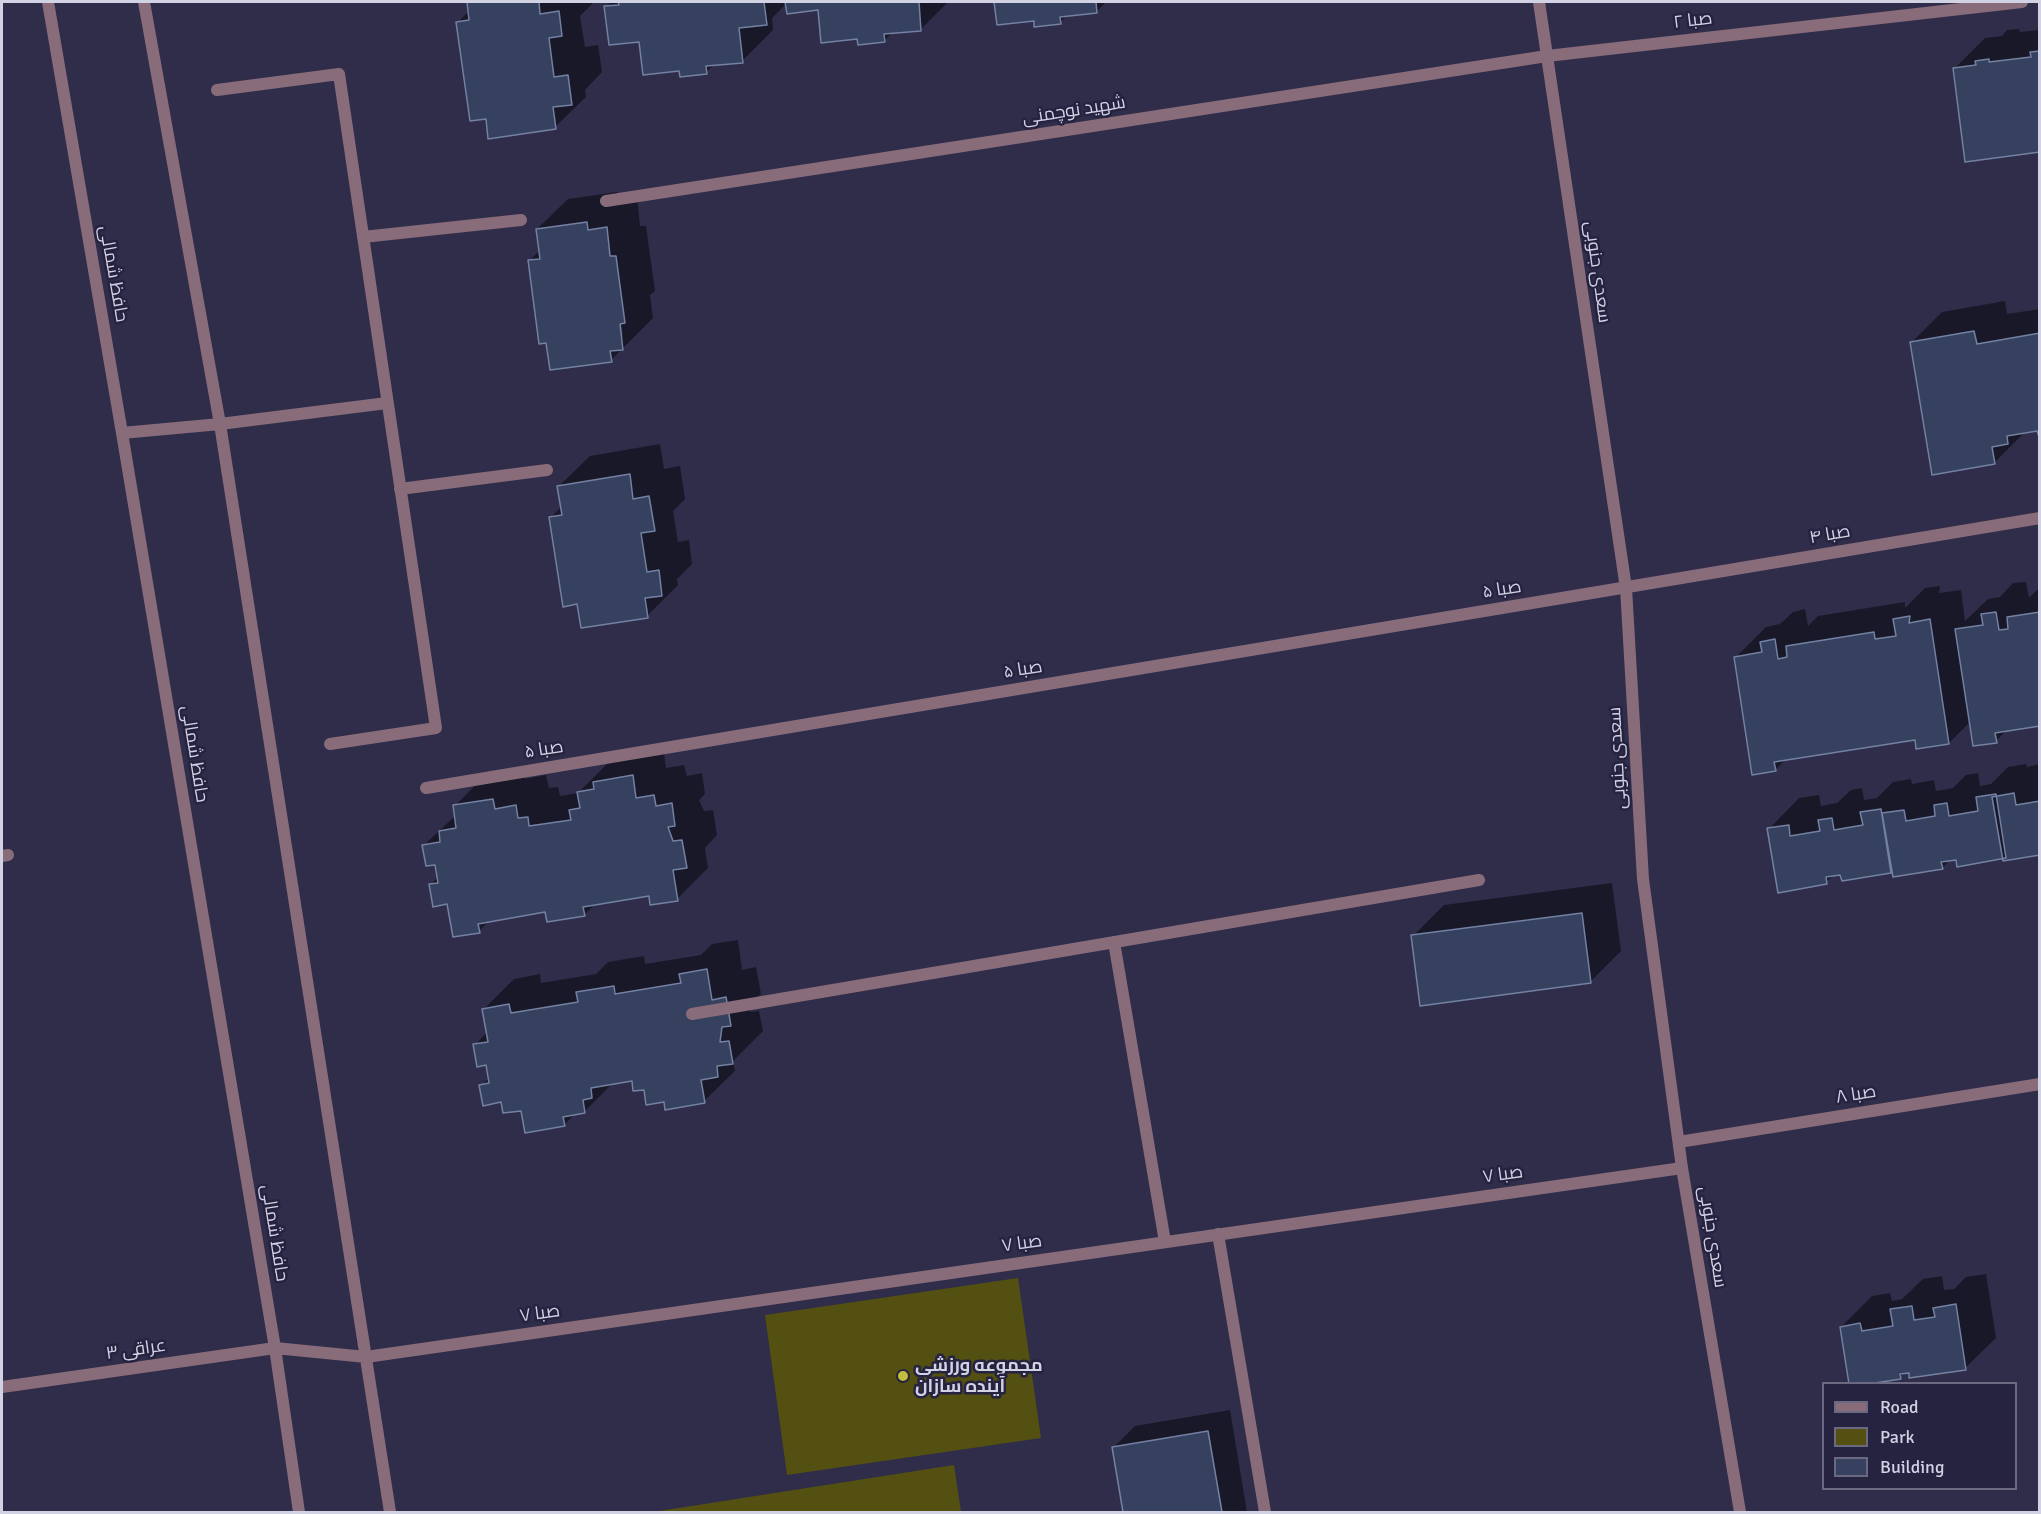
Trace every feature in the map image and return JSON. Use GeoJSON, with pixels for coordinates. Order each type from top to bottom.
{"type":"FeatureCollection","features":[{"type":"Feature","properties":{"kind":"street","name":"حافظ شمالی"},"geometry":{"type":"LineString","coordinates":[[48,2],[275,1348],[299,1512]]}},
{"type":"Feature","properties":{"kind":"street"},"geometry":{"type":"LineString","coordinates":[[144,2],[220,424],[390,1512]]}},
{"type":"Feature","properties":{"kind":"street","name":"سعدی جنوبی"},"geometry":{"type":"LineString","coordinates":[[1539,2],[1626,588],[1643,879],[1682,1168],[1740,1512]]}},
{"type":"Feature","properties":{"kind":"street","name":"صبا ۲"},"geometry":{"type":"LineString","coordinates":[[1547,56],[2022,2]]}},
{"type":"Feature","properties":{"kind":"street","name":"شهید نوچمنی"},"geometry":{"type":"LineString","coordinates":[[606,201],[1547,56]]}},
{"type":"Feature","properties":{"kind":"street"},"geometry":{"type":"LineString","coordinates":[[217,90],[339,74],[436,728],[330,744]]}},
{"type":"Feature","properties":{"kind":"street"},"geometry":{"type":"LineString","coordinates":[[363,237],[521,220]]}},
{"type":"Feature","properties":{"kind":"street"},"geometry":{"type":"LineString","coordinates":[[122,433],[220,424],[387,403]]}},
{"type":"Feature","properties":{"kind":"street"},"geometry":{"type":"LineString","coordinates":[[400,489],[547,470]]}},
{"type":"Feature","properties":{"kind":"street","name":"صبا ۴"},"geometry":{"type":"LineString","coordinates":[[1626,588],[2040,518]]}},
{"type":"Feature","properties":{"kind":"street","name":"صبا ۵"},"geometry":{"type":"LineString","coordinates":[[426,788],[1626,588]]}},
{"type":"Feature","properties":{"kind":"street"},"geometry":{"type":"LineString","coordinates":[[692,1014],[1479,880]]}},
{"type":"Feature","properties":{"kind":"street"},"geometry":{"type":"LineString","coordinates":[[1114,942],[1165,1242]]}},
{"type":"Feature","properties":{"kind":"street","name":"صبا ۸"},"geometry":{"type":"LineString","coordinates":[[1679,1142],[2040,1084]]}},
{"type":"Feature","properties":{"kind":"street","name":"صبا ۷"},"geometry":{"type":"LineString","coordinates":[[275,1348],[366,1357],[1682,1168]]}},
{"type":"Feature","properties":{"kind":"street"},"geometry":{"type":"LineString","coordinates":[[1218,1234],[1265,1512]]}},
{"type":"Feature","properties":{"kind":"street","name":"عراقی ۳"},"geometry":{"type":"LineString","coordinates":[[2,1387],[275,1348]]}},
{"type":"Feature","properties":{"kind":"green space","name":"مجموعه ورزشی آینده سازان"},"geometry":{"type":"Polygon","coordinates":[[[1018,1278],[1041,1438],[787,1475],[765,1315],[1018,1278]]]}},
{"type":"Feature","properties":{"kind":"green space"},"geometry":{"type":"Polygon","coordinates":[[[954,1465],[961,1512],[653,1512],[954,1465]]]}},
{"type":"Feature","properties":{"kind":"building"},"geometry":{"type":"Polygon","coordinates":[[[467,2],[539,2],[540,14],[559,11],[562,36],[549,38],[554,77],[568,75],[572,105],[553,107],[556,129],[488,139],[486,119],[470,121],[456,22],[469,20],[467,2]]]}},
{"type":"Feature","properties":{"kind":"building"},"geometry":{"type":"Polygon","coordinates":[[[618,2],[764,2],[767,25],[739,28],[743,63],[706,66],[707,74],[680,77],[679,71],[643,75],[639,42],[609,45],[604,6],[619,5],[618,2]]]}},
{"type":"Feature","properties":{"kind":"building"},"geometry":{"type":"Polygon","coordinates":[[[785,2],[919,2],[921,31],[884,34],[885,42],[858,45],[857,39],[821,43],[818,10],[787,14],[785,2]]]}},
{"type":"Feature","properties":{"kind":"building"},"geometry":{"type":"Polygon","coordinates":[[[994,2],[1096,2],[1097,13],[1060,17],[1061,24],[1034,27],[1034,21],[997,25],[994,2]]]}},
{"type":"Feature","properties":{"kind":"building"},"geometry":{"type":"Polygon","coordinates":[[[2040,51],[2040,152],[1965,162],[1953,68],[1976,65],[1975,61],[1989,59],[1989,62],[2031,57],[2030,52],[2040,51]]]}},
{"type":"Feature","properties":{"kind":"building"},"geometry":{"type":"Polygon","coordinates":[[[587,222],[588,230],[607,227],[610,256],[616,256],[625,323],[620,324],[623,350],[610,351],[612,362],[550,370],[546,343],[539,344],[528,260],[540,259],[536,229],[587,222]]]}},
{"type":"Feature","properties":{"kind":"building"},"geometry":{"type":"Polygon","coordinates":[[[1974,331],[1977,344],[2040,333],[2040,440],[2037,431],[2007,436],[2008,444],[1992,447],[1995,464],[1932,475],[1910,342],[1974,331]]]}},
{"type":"Feature","properties":{"kind":"building"},"geometry":{"type":"Polygon","coordinates":[[[630,474],[633,499],[649,496],[655,531],[641,533],[647,572],[659,570],[662,596],[645,598],[648,618],[581,628],[577,604],[563,607],[549,517],[562,515],[557,486],[630,474]]]}},
{"type":"Feature","properties":{"kind":"building"},"geometry":{"type":"Polygon","coordinates":[[[1996,612],[1999,630],[2008,629],[2007,617],[2040,612],[2040,726],[1995,733],[1997,743],[1973,746],[1955,629],[1983,625],[1981,614],[1996,612]]]}},
{"type":"Feature","properties":{"kind":"building"},"geometry":{"type":"Polygon","coordinates":[[[1910,616],[1909,623],[1930,619],[1949,744],[1916,749],[1915,740],[1774,762],[1776,771],[1752,775],[1734,657],[1762,652],[1760,642],[1775,639],[1778,659],[1787,657],[1786,646],[1874,632],[1875,639],[1896,636],[1893,619],[1910,616]]]}},
{"type":"Feature","properties":{"kind":"building"},"geometry":{"type":"Polygon","coordinates":[[[633,775],[636,798],[654,795],[656,806],[672,803],[675,826],[668,827],[673,841],[682,840],[687,868],[673,870],[678,901],[650,905],[649,896],[583,907],[585,916],[547,922],[545,912],[478,924],[480,933],[453,937],[447,904],[433,907],[429,884],[438,883],[435,865],[426,866],[422,845],[440,842],[439,831],[456,828],[453,805],[493,799],[495,809],[516,805],[518,818],[528,817],[529,826],[571,820],[569,810],[580,808],[577,792],[594,789],[593,782],[633,775]]]}},
{"type":"Feature","properties":{"kind":"building"},"geometry":{"type":"Polygon","coordinates":[[[2014,793],[2016,805],[2040,801],[2040,855],[2003,861],[1992,797],[2014,793]]]}},
{"type":"Feature","properties":{"kind":"building"},"geometry":{"type":"Polygon","coordinates":[[[1996,794],[2006,858],[1957,867],[1956,860],[1941,862],[1943,869],[1893,877],[1882,813],[1904,810],[1906,821],[1935,816],[1934,805],[1947,803],[1949,816],[1978,811],[1976,797],[1996,794]]]}},
{"type":"Feature","properties":{"kind":"building"},"geometry":{"type":"Polygon","coordinates":[[[1881,809],[1891,873],[1842,881],[1840,875],[1826,877],[1827,884],[1778,893],[1767,828],[1789,825],[1790,836],[1820,831],[1818,820],[1832,818],[1834,830],[1863,825],[1860,812],[1881,809]]]}},
{"type":"Feature","properties":{"kind":"building"},"geometry":{"type":"Polygon","coordinates":[[[1582,913],[1591,983],[1420,1006],[1411,935],[1582,913]]]}},
{"type":"Feature","properties":{"kind":"building"},"geometry":{"type":"Polygon","coordinates":[[[707,969],[712,1000],[726,997],[731,1026],[722,1027],[720,1042],[729,1041],[733,1064],[717,1066],[718,1077],[701,1080],[705,1103],[665,1110],[664,1102],[646,1105],[644,1090],[633,1091],[632,1081],[591,1088],[592,1098],[583,1100],[585,1113],[563,1117],[565,1126],[525,1133],[521,1111],[503,1113],[501,1102],[483,1106],[479,1085],[489,1083],[486,1065],[477,1067],[473,1044],[488,1042],[482,1009],[509,1004],[511,1013],[578,1002],[576,992],[614,986],[615,994],[681,983],[679,974],[707,969]]]}},
{"type":"Feature","properties":{"kind":"building"},"geometry":{"type":"Polygon","coordinates":[[[1956,1304],[1966,1370],[1909,1378],[1909,1373],[1900,1374],[1901,1379],[1881,1382],[1849,1382],[1840,1327],[1860,1323],[1862,1331],[1893,1326],[1890,1309],[1912,1306],[1914,1320],[1935,1317],[1933,1308],[1956,1304]]]}},
{"type":"Feature","properties":{"kind":"building"},"geometry":{"type":"Polygon","coordinates":[[[1208,1431],[1222,1512],[1123,1512],[1112,1447],[1208,1431]]]}},
{"type":"Feature","properties":{"kind":"place","name":"مجموعه ورزشی آینده سازان"},"geometry":{"type":"Point","coordinates":[903,1376]}}]}
